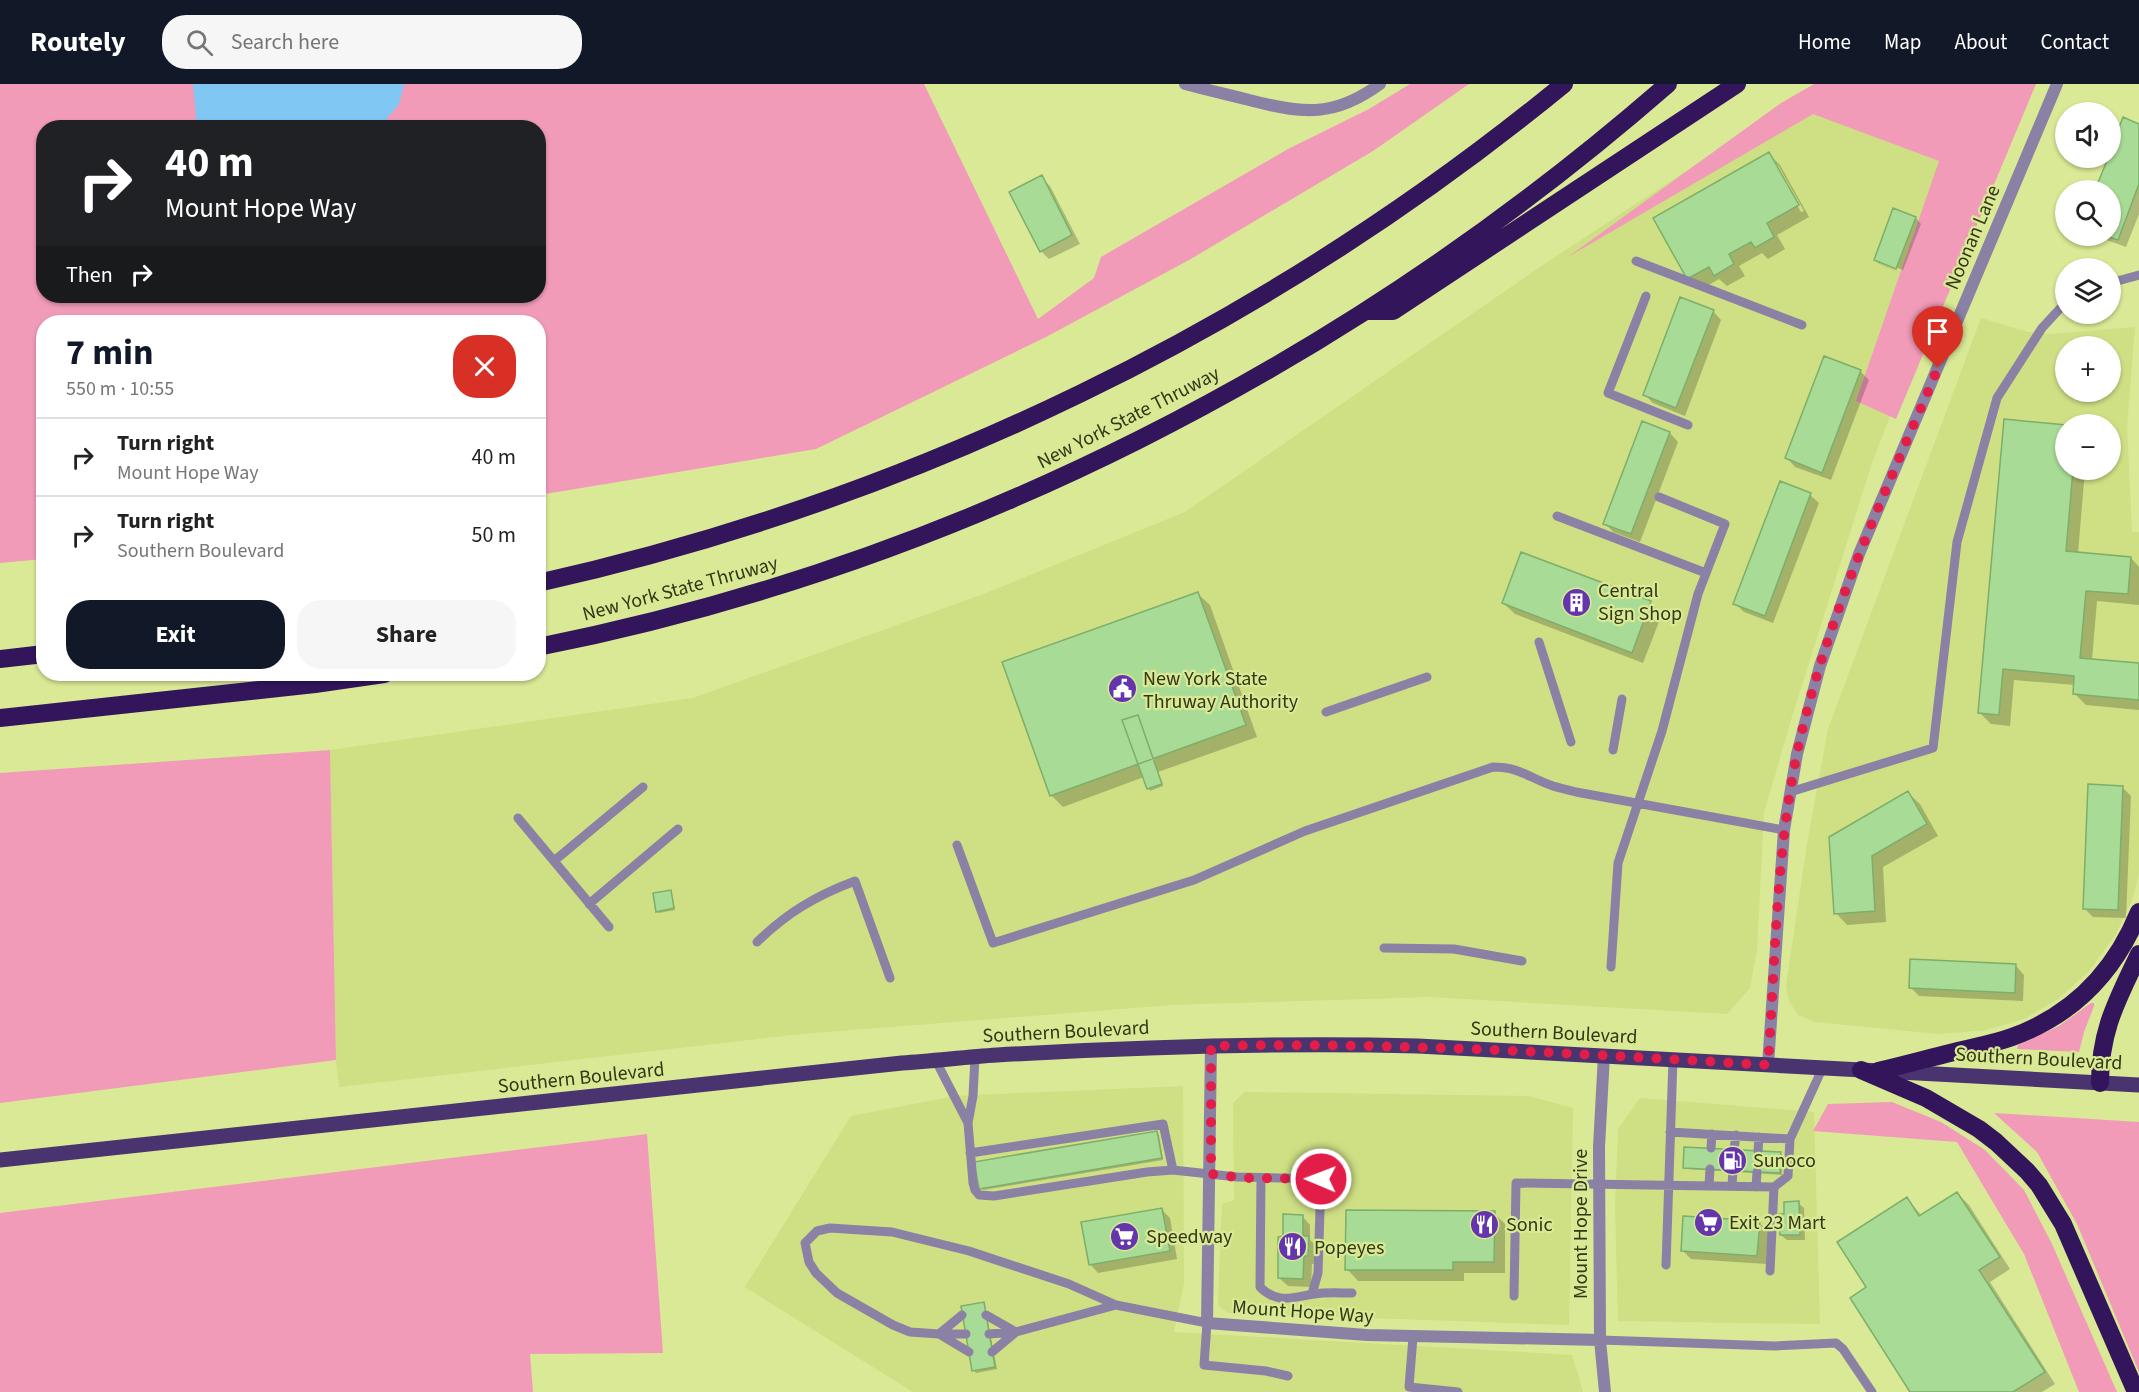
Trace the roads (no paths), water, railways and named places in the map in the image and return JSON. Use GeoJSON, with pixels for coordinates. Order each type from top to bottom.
{"type":"FeatureCollection","features":[{"type":"Feature","properties":{"kind":"highway","name":"New York State Thruway"},"geometry":{"type":"LineString","coordinates":[[546,581],[646,557],[800,510],[928,463],[1080,395],[1206,329],[1326,258],[1406,204],[1488,144],[1564,84]]}},
{"type":"Feature","properties":{"kind":"highway","name":"New York State Thruway"},"geometry":{"type":"LineString","coordinates":[[546,646],[613,633],[712,606],[861,559],[952,525],[1056,480],[1178,421],[1367,311],[1444,259],[1601,141],[1668,84]]}},
{"type":"Feature","properties":{"kind":"highway"},"geometry":{"type":"LineString","coordinates":[[1367,311],[1393,311],[1737,84]]}},
{"type":"Feature","properties":{"kind":"highway"},"geometry":{"type":"LineString","coordinates":[[0,659],[36,655]]}},
{"type":"Feature","properties":{"kind":"highway"},"geometry":{"type":"LineString","coordinates":[[0,718],[336,681]]}},
{"type":"Feature","properties":{"kind":"highway"},"geometry":{"type":"LineString","coordinates":[[1869,1070],[2002,1040],[2046,1021],[2066,1008],[2099,979],[2122,948],[2139,912]]}},
{"type":"Feature","properties":{"kind":"highway"},"geometry":{"type":"LineString","coordinates":[[2100,1083],[2101,1049],[2108,1021],[2139,954]]}},
{"type":"Feature","properties":{"kind":"highway"},"geometry":{"type":"LineString","coordinates":[[1869,1070],[1926,1098],[1979,1129],[2012,1156],[2039,1185],[2062,1224],[2136,1392]]}},
{"type":"Feature","properties":{"kind":"main road","name":"Southern Boulevard"},"geometry":{"type":"LineString","coordinates":[[0,1160],[783,1075],[975,1057],[1099,1049],[1382,1045],[2136,1085]]}},
{"type":"Feature","properties":{"kind":"street"},"geometry":{"type":"LineString","coordinates":[[1185,84],[1276,107],[1319,111],[1347,103],[1380,84]]}},
{"type":"Feature","properties":{"kind":"street","name":"Noonan Lane"},"geometry":{"type":"LineString","coordinates":[[1768,1065],[1784,830],[1811,696],[1844,594],[2057,84]]}},
{"type":"Feature","properties":{"kind":"street","name":"Mount Hope Way"},"geometry":{"type":"LineString","coordinates":[[1211,1046],[1211,1174],[1207,1323],[1327,1333],[1413,1337],[1600,1340]]}},
{"type":"Feature","properties":{"kind":"street","name":"Mount Hope Drive"},"geometry":{"type":"LineString","coordinates":[[1604,1055],[1601,1102],[1600,1340],[1605,1392]]}},
{"type":"Feature","properties":{"kind":"lane"},"geometry":{"type":"LineString","coordinates":[[1636,261],[1802,325]]}},
{"type":"Feature","properties":{"kind":"lane"},"geometry":{"type":"LineString","coordinates":[[2121,280],[2139,275]]}},
{"type":"Feature","properties":{"kind":"lane"},"geometry":{"type":"LineString","coordinates":[[1646,296],[1608,393],[1688,425]]}},
{"type":"Feature","properties":{"kind":"lane"},"geometry":{"type":"LineString","coordinates":[[1790,792],[1933,748],[1958,542],[1997,398],[2042,328],[2055,314]]}},
{"type":"Feature","properties":{"kind":"lane"},"geometry":{"type":"LineString","coordinates":[[1611,967],[1618,863],[1662,730],[1698,594],[1725,524],[1659,498]]}},
{"type":"Feature","properties":{"kind":"lane"},"geometry":{"type":"LineString","coordinates":[[1557,516],[1706,573]]}},
{"type":"Feature","properties":{"kind":"lane"},"geometry":{"type":"LineString","coordinates":[[1539,642],[1571,742]]}},
{"type":"Feature","properties":{"kind":"lane"},"geometry":{"type":"LineString","coordinates":[[1326,712],[1427,677]]}},
{"type":"Feature","properties":{"kind":"lane"},"geometry":{"type":"LineString","coordinates":[[1613,750],[1623,699]]}},
{"type":"Feature","properties":{"kind":"lane"},"geometry":{"type":"LineString","coordinates":[[957,845],[993,943],[1194,880],[1305,831],[1493,767],[1526,772],[1551,786],[1784,830]]}},
{"type":"Feature","properties":{"kind":"lane"},"geometry":{"type":"LineString","coordinates":[[554,861],[643,787]]}},
{"type":"Feature","properties":{"kind":"lane"},"geometry":{"type":"LineString","coordinates":[[518,818],[609,927]]}},
{"type":"Feature","properties":{"kind":"lane"},"geometry":{"type":"LineString","coordinates":[[589,904],[678,829]]}},
{"type":"Feature","properties":{"kind":"lane"},"geometry":{"type":"LineString","coordinates":[[757,942],[773,926],[808,901],[855,881],[890,978]]}},
{"type":"Feature","properties":{"kind":"lane"},"geometry":{"type":"LineString","coordinates":[[1384,948],[1454,949],[1522,961]]}},
{"type":"Feature","properties":{"kind":"lane"},"geometry":{"type":"LineString","coordinates":[[975,1057],[973,1096],[968,1123],[975,1190],[979,1195],[1024,1186],[1045,1188],[1173,1170],[1261,1178],[1321,1179],[1318,1273],[1312,1294]]}},
{"type":"Feature","properties":{"kind":"lane"},"geometry":{"type":"LineString","coordinates":[[1666,1265],[1673,1059]]}},
{"type":"Feature","properties":{"kind":"lane"},"geometry":{"type":"LineString","coordinates":[[936,1061],[968,1123]]}},
{"type":"Feature","properties":{"kind":"lane"},"geometry":{"type":"LineString","coordinates":[[1514,1296],[1516,1182],[1774,1187],[1788,1176],[1790,1138],[1823,1067]]}},
{"type":"Feature","properties":{"kind":"lane"},"geometry":{"type":"LineString","coordinates":[[970,1153],[996,1154],[1037,1148],[1139,1131],[1163,1124],[1173,1170]]}},
{"type":"Feature","properties":{"kind":"lane"},"geometry":{"type":"LineString","coordinates":[[1670,1132],[1790,1138]]}},
{"type":"Feature","properties":{"kind":"lane"},"geometry":{"type":"LineString","coordinates":[[1712,1134],[1712,1148]]}},
{"type":"Feature","properties":{"kind":"lane"},"geometry":{"type":"LineString","coordinates":[[1734,1149],[1736,1135]]}},
{"type":"Feature","properties":{"kind":"lane"},"geometry":{"type":"LineString","coordinates":[[1758,1151],[1759,1137]]}},
{"type":"Feature","properties":{"kind":"lane"},"geometry":{"type":"LineString","coordinates":[[1144,1161],[1147,1172]]}},
{"type":"Feature","properties":{"kind":"lane"},"geometry":{"type":"LineString","coordinates":[[1124,1164],[1127,1175]]}},
{"type":"Feature","properties":{"kind":"lane"},"geometry":{"type":"LineString","coordinates":[[1105,1167],[1107,1178]]}},
{"type":"Feature","properties":{"kind":"lane"},"geometry":{"type":"LineString","coordinates":[[1709,1186],[1710,1169]]}},
{"type":"Feature","properties":{"kind":"lane"},"geometry":{"type":"LineString","coordinates":[[1732,1186],[1733,1170]]}},
{"type":"Feature","properties":{"kind":"lane"},"geometry":{"type":"LineString","coordinates":[[1083,1171],[1085,1182]]}},
{"type":"Feature","properties":{"kind":"lane"},"geometry":{"type":"LineString","coordinates":[[1756,1187],[1757,1172]]}},
{"type":"Feature","properties":{"kind":"lane"},"geometry":{"type":"LineString","coordinates":[[1063,1174],[1065,1185]]}},
{"type":"Feature","properties":{"kind":"lane"},"geometry":{"type":"LineString","coordinates":[[1042,1178],[1045,1188]]}},
{"type":"Feature","properties":{"kind":"lane"},"geometry":{"type":"LineString","coordinates":[[1261,1178],[1260,1287],[1269,1294],[1286,1299],[1296,1299],[1312,1294],[1352,1293]]}},
{"type":"Feature","properties":{"kind":"lane"},"geometry":{"type":"LineString","coordinates":[[1770,1271],[1774,1187]]}},
{"type":"Feature","properties":{"kind":"lane"},"geometry":{"type":"LineString","coordinates":[[966,1334],[910,1332],[892,1325],[837,1293],[809,1262],[806,1243],[817,1232],[831,1228],[892,1232],[969,1251],[1069,1284],[1116,1305],[1207,1323],[1204,1365],[1266,1371],[1288,1376]]}},
{"type":"Feature","properties":{"kind":"lane"},"geometry":{"type":"LineString","coordinates":[[989,1334],[1016,1332],[1116,1305]]}},
{"type":"Feature","properties":{"kind":"lane"},"geometry":{"type":"LineString","coordinates":[[939,1334],[962,1315]]}},
{"type":"Feature","properties":{"kind":"lane"},"geometry":{"type":"LineString","coordinates":[[986,1315],[1016,1332]]}},
{"type":"Feature","properties":{"kind":"lane"},"geometry":{"type":"LineString","coordinates":[[992,1352],[1016,1332]]}},
{"type":"Feature","properties":{"kind":"lane"},"geometry":{"type":"LineString","coordinates":[[939,1334],[969,1352]]}},
{"type":"Feature","properties":{"kind":"lane"},"geometry":{"type":"LineString","coordinates":[[1413,1337],[1409,1387],[1458,1392]]}},
{"type":"Feature","properties":{"kind":"lane"},"geometry":{"type":"LineString","coordinates":[[1600,1340],[1775,1346],[1836,1342],[1843,1348],[1872,1392]]}},
{"type":"Feature","properties":{"kind":"water"},"geometry":{"type":"Polygon","coordinates":[[[193,84],[404,84],[399,104],[386,120],[196,120],[193,84]]]}},
{"type":"Feature","properties":{"kind":"place","name":"Central Sign Shop"},"geometry":{"type":"Point","coordinates":[1577,602]}},
{"type":"Feature","properties":{"kind":"place","name":"New York State Thruway Authority"},"geometry":{"type":"Point","coordinates":[1122,689]}},
{"type":"Feature","properties":{"kind":"place","name":"Sunoco"},"geometry":{"type":"Point","coordinates":[1732,1160]}},
{"type":"Feature","properties":{"kind":"place","name":"Exit 23 Mart"},"geometry":{"type":"Point","coordinates":[1708,1222]}},
{"type":"Feature","properties":{"kind":"place","name":"Sonic"},"geometry":{"type":"Point","coordinates":[1485,1224]}},
{"type":"Feature","properties":{"kind":"place","name":"Speedway"},"geometry":{"type":"Point","coordinates":[1125,1236]}},
{"type":"Feature","properties":{"kind":"place","name":"Popeyes"},"geometry":{"type":"Point","coordinates":[1293,1247]}}]}
